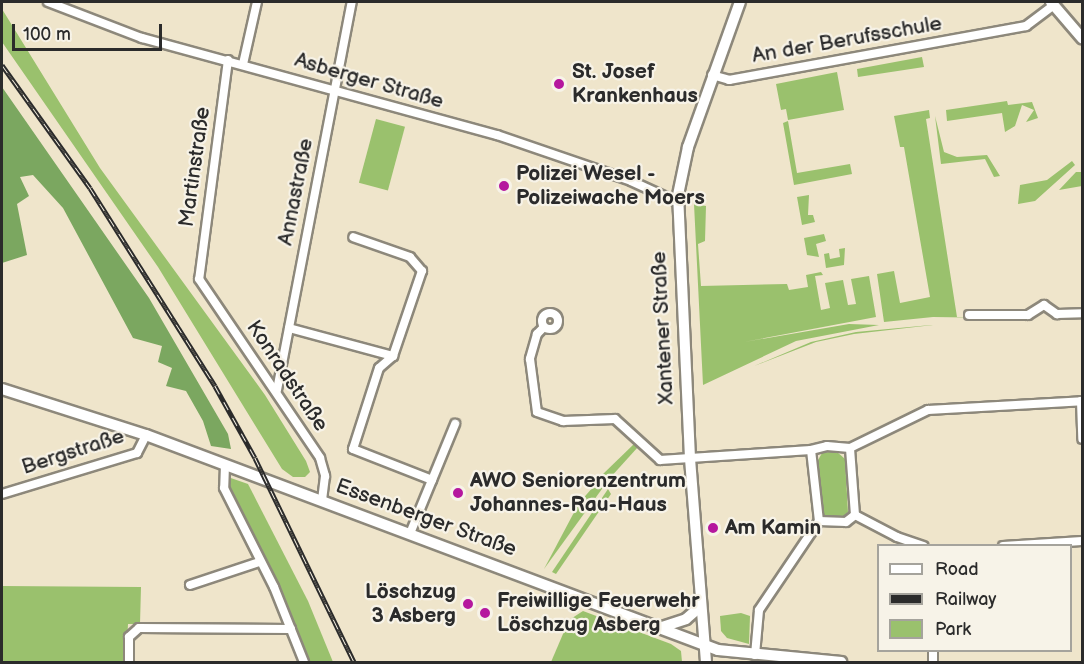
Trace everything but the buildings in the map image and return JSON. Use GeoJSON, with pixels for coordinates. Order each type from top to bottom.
{"type":"FeatureCollection","features":[{"type":"Feature","properties":{"kind":"street","name":"Asberger Straße"},"geometry":{"type":"LineString","coordinates":[[48,2],[62,4],[142,38],[497,135],[631,181],[677,202]]}},
{"type":"Feature","properties":{"kind":"street"},"geometry":{"type":"LineString","coordinates":[[243,64],[257,2]]}},
{"type":"Feature","properties":{"kind":"street","name":"Annastraße"},"geometry":{"type":"LineString","coordinates":[[277,390],[352,2]]}},
{"type":"Feature","properties":{"kind":"street","name":"Xantener Straße"},"geometry":{"type":"LineString","coordinates":[[706,663],[690,458],[677,202],[688,147],[740,2]]}},
{"type":"Feature","properties":{"kind":"street"},"geometry":{"type":"LineString","coordinates":[[1052,3],[1083,38]]}},
{"type":"Feature","properties":{"kind":"street","name":"An der Berufsschule"},"geometry":{"type":"LineString","coordinates":[[712,75],[729,80],[1026,26],[1052,3]]}},
{"type":"Feature","properties":{"kind":"street","name":"Martinstraße"},"geometry":{"type":"LineString","coordinates":[[200,279],[228,60]]}},
{"type":"Feature","properties":{"kind":"street"},"geometry":{"type":"LineString","coordinates":[[353,237],[410,257],[422,271],[393,356],[379,368],[353,449],[432,480]]}},
{"type":"Feature","properties":{"kind":"street","name":"Konradstraße"},"geometry":{"type":"LineString","coordinates":[[200,279],[277,390],[324,467],[322,500]]}},
{"type":"Feature","properties":{"kind":"street"},"geometry":{"type":"LineString","coordinates":[[969,315],[1028,315],[1044,305],[1057,314],[1083,314]]}},
{"type":"Feature","properties":{"kind":"street"},"geometry":{"type":"LineString","coordinates":[[544,327],[537,334],[530,359],[537,412],[563,421],[610,417],[660,460],[810,450],[827,446],[850,448],[928,410],[1082,401],[1083,439]]}},
{"type":"Feature","properties":{"kind":"street"},"geometry":{"type":"LineString","coordinates":[[289,328],[393,356]]}},
{"type":"Feature","properties":{"kind":"street","name":"Essenberger Straße"},"geometry":{"type":"LineString","coordinates":[[2,389],[146,435],[411,531],[704,644],[755,655],[842,663]]}},
{"type":"Feature","properties":{"kind":"street"},"geometry":{"type":"LineString","coordinates":[[411,531],[455,424]]}},
{"type":"Feature","properties":{"kind":"street","name":"Bergstraße"},"geometry":{"type":"LineString","coordinates":[[2,494],[137,453],[146,435]]}},
{"type":"Feature","properties":{"kind":"street"},"geometry":{"type":"LineString","coordinates":[[850,448],[855,514]]}},
{"type":"Feature","properties":{"kind":"street"},"geometry":{"type":"LineString","coordinates":[[755,655],[759,610],[819,521],[810,450]]}},
{"type":"Feature","properties":{"kind":"street"},"geometry":{"type":"LineString","coordinates":[[225,465],[225,488],[291,629],[304,663]]}},
{"type":"Feature","properties":{"kind":"street"},"geometry":{"type":"LineString","coordinates":[[819,521],[846,522],[855,514]]}},
{"type":"Feature","properties":{"kind":"street"},"geometry":{"type":"LineString","coordinates":[[855,514],[897,537],[917,544]]}},
{"type":"Feature","properties":{"kind":"street"},"geometry":{"type":"LineString","coordinates":[[1035,544],[1083,541]]}},
{"type":"Feature","properties":{"kind":"street"},"geometry":{"type":"LineString","coordinates":[[190,585],[259,562]]}},
{"type":"Feature","properties":{"kind":"street"},"geometry":{"type":"LineString","coordinates":[[662,627],[686,619],[700,607]]}},
{"type":"Feature","properties":{"kind":"street"},"geometry":{"type":"LineString","coordinates":[[129,663],[129,637],[138,628],[291,629]]}},
{"type":"Feature","properties":{"kind":"green space"},"geometry":{"type":"Polygon","coordinates":[[[2,9],[100,168],[265,395],[306,461],[310,472],[305,477],[293,477],[282,469],[158,267],[2,42],[2,9]]]}},
{"type":"Feature","properties":{"kind":"green space"},"geometry":{"type":"Polygon","coordinates":[[[922,57],[924,67],[858,77],[857,69],[922,57]]]}},
{"type":"Feature","properties":{"kind":"green space"},"geometry":{"type":"Polygon","coordinates":[[[837,72],[844,110],[788,120],[786,109],[781,110],[776,84],[837,72]]]}},
{"type":"Feature","properties":{"kind":"green space"},"geometry":{"type":"Polygon","coordinates":[[[2,87],[149,298],[228,434],[231,449],[211,446],[203,421],[186,391],[166,386],[172,368],[158,362],[162,346],[133,338],[63,208],[33,175],[20,177],[29,196],[17,204],[27,255],[2,263],[2,87]]]}},
{"type":"Feature","properties":{"kind":"green space"},"geometry":{"type":"Polygon","coordinates":[[[1007,101],[1008,105],[1032,102],[1038,118],[1026,122],[1034,110],[1022,105],[1015,126],[1005,132],[1002,113],[947,121],[946,110],[1007,101]]]}},
{"type":"Feature","properties":{"kind":"green space"},"geometry":{"type":"Polygon","coordinates":[[[929,110],[930,118],[926,119],[957,317],[1082,319],[933,317],[884,322],[877,274],[894,271],[900,303],[930,297],[904,147],[900,147],[894,116],[929,110]]]}},
{"type":"Feature","properties":{"kind":"green space"},"geometry":{"type":"Polygon","coordinates":[[[935,116],[944,152],[957,157],[987,155],[1000,176],[994,177],[985,159],[941,164],[935,116]]]}},
{"type":"Feature","properties":{"kind":"green space"},"geometry":{"type":"Polygon","coordinates":[[[376,119],[405,127],[388,191],[359,183],[376,119]]]}},
{"type":"Feature","properties":{"kind":"green space"},"geometry":{"type":"Polygon","coordinates":[[[788,121],[797,173],[850,164],[852,174],[794,185],[783,123],[788,121]]]}},
{"type":"Feature","properties":{"kind":"green space"},"geometry":{"type":"Polygon","coordinates":[[[1072,161],[1075,165],[1035,201],[1018,204],[1020,185],[1047,180],[1072,161]]]}},
{"type":"Feature","properties":{"kind":"green space"},"geometry":{"type":"Polygon","coordinates":[[[1076,172],[1082,172],[1082,186],[1059,190],[1076,172]]]}},
{"type":"Feature","properties":{"kind":"green space"},"geometry":{"type":"Polygon","coordinates":[[[809,195],[808,215],[813,215],[815,222],[802,225],[797,197],[809,195]]]}},
{"type":"Feature","properties":{"kind":"green space"},"geometry":{"type":"Polygon","coordinates":[[[694,204],[706,206],[705,241],[698,244],[701,286],[787,284],[789,290],[808,287],[806,275],[821,272],[823,275],[815,276],[821,310],[830,308],[825,283],[843,280],[848,305],[856,304],[851,279],[869,276],[876,317],[744,342],[849,324],[879,325],[796,341],[703,385],[694,204]]]}},
{"type":"Feature","properties":{"kind":"green space"},"geometry":{"type":"Polygon","coordinates":[[[824,234],[826,241],[816,244],[819,257],[807,255],[804,238],[824,234]]]}},
{"type":"Feature","properties":{"kind":"green space"},"geometry":{"type":"Polygon","coordinates":[[[845,248],[844,265],[826,268],[824,254],[829,253],[830,259],[840,257],[839,249],[845,248]]]}},
{"type":"Feature","properties":{"kind":"green space"},"geometry":{"type":"Polygon","coordinates":[[[1082,324],[933,325],[854,334],[816,342],[754,366],[811,342],[856,332],[931,325],[1082,324]]]}},
{"type":"Feature","properties":{"kind":"green space"},"geometry":{"type":"Polygon","coordinates":[[[634,444],[638,447],[609,479],[603,474],[634,444]]]}},
{"type":"Feature","properties":{"kind":"green space"},"geometry":{"type":"Polygon","coordinates":[[[836,451],[845,459],[848,512],[842,518],[824,518],[820,513],[817,462],[822,453],[836,451]]]}},
{"type":"Feature","properties":{"kind":"green space"},"geometry":{"type":"Polygon","coordinates":[[[225,476],[248,484],[308,601],[333,662],[309,662],[225,476]]]}},
{"type":"Feature","properties":{"kind":"green space"},"geometry":{"type":"Polygon","coordinates":[[[601,478],[607,482],[544,569],[579,503],[601,478]]]}},
{"type":"Feature","properties":{"kind":"green space"},"geometry":{"type":"Polygon","coordinates":[[[608,489],[611,494],[556,574],[552,572],[608,489]]]}},
{"type":"Feature","properties":{"kind":"green space"},"geometry":{"type":"Polygon","coordinates":[[[2,586],[141,587],[140,624],[128,624],[126,662],[2,662],[2,586]]]}},
{"type":"Feature","properties":{"kind":"green space"},"geometry":{"type":"Polygon","coordinates":[[[583,611],[671,644],[681,651],[682,662],[551,662],[569,620],[583,611]]]}},
{"type":"Feature","properties":{"kind":"green space"},"geometry":{"type":"Polygon","coordinates":[[[741,613],[750,616],[749,644],[727,638],[721,631],[720,616],[741,613]]]}},
{"type":"Feature","properties":{"kind":"railway"},"geometry":{"type":"LineString","coordinates":[[2,65],[90,188],[215,386],[255,458],[354,662]]}},
{"type":"Feature","properties":{"kind":"place","name":"St. Josef Krankenhaus"},"geometry":{"type":"Point","coordinates":[559,84]}},
{"type":"Feature","properties":{"kind":"place","name":"Polizei Wesel - Polizeiwache Moers"},"geometry":{"type":"Point","coordinates":[504,186]}},
{"type":"Feature","properties":{"kind":"place","name":"AWO Seniorenzentrum Johannes-Rau-Haus"},"geometry":{"type":"Point","coordinates":[458,493]}},
{"type":"Feature","properties":{"kind":"place","name":"Am Kamin"},"geometry":{"type":"Point","coordinates":[713,528]}},
{"type":"Feature","properties":{"kind":"place","name":"Löschzug 3 Asberg"},"geometry":{"type":"Point","coordinates":[468,604]}},
{"type":"Feature","properties":{"kind":"place","name":"Freiwillige Feuerwehr Löschzug Asberg"},"geometry":{"type":"Point","coordinates":[485,613]}}]}
